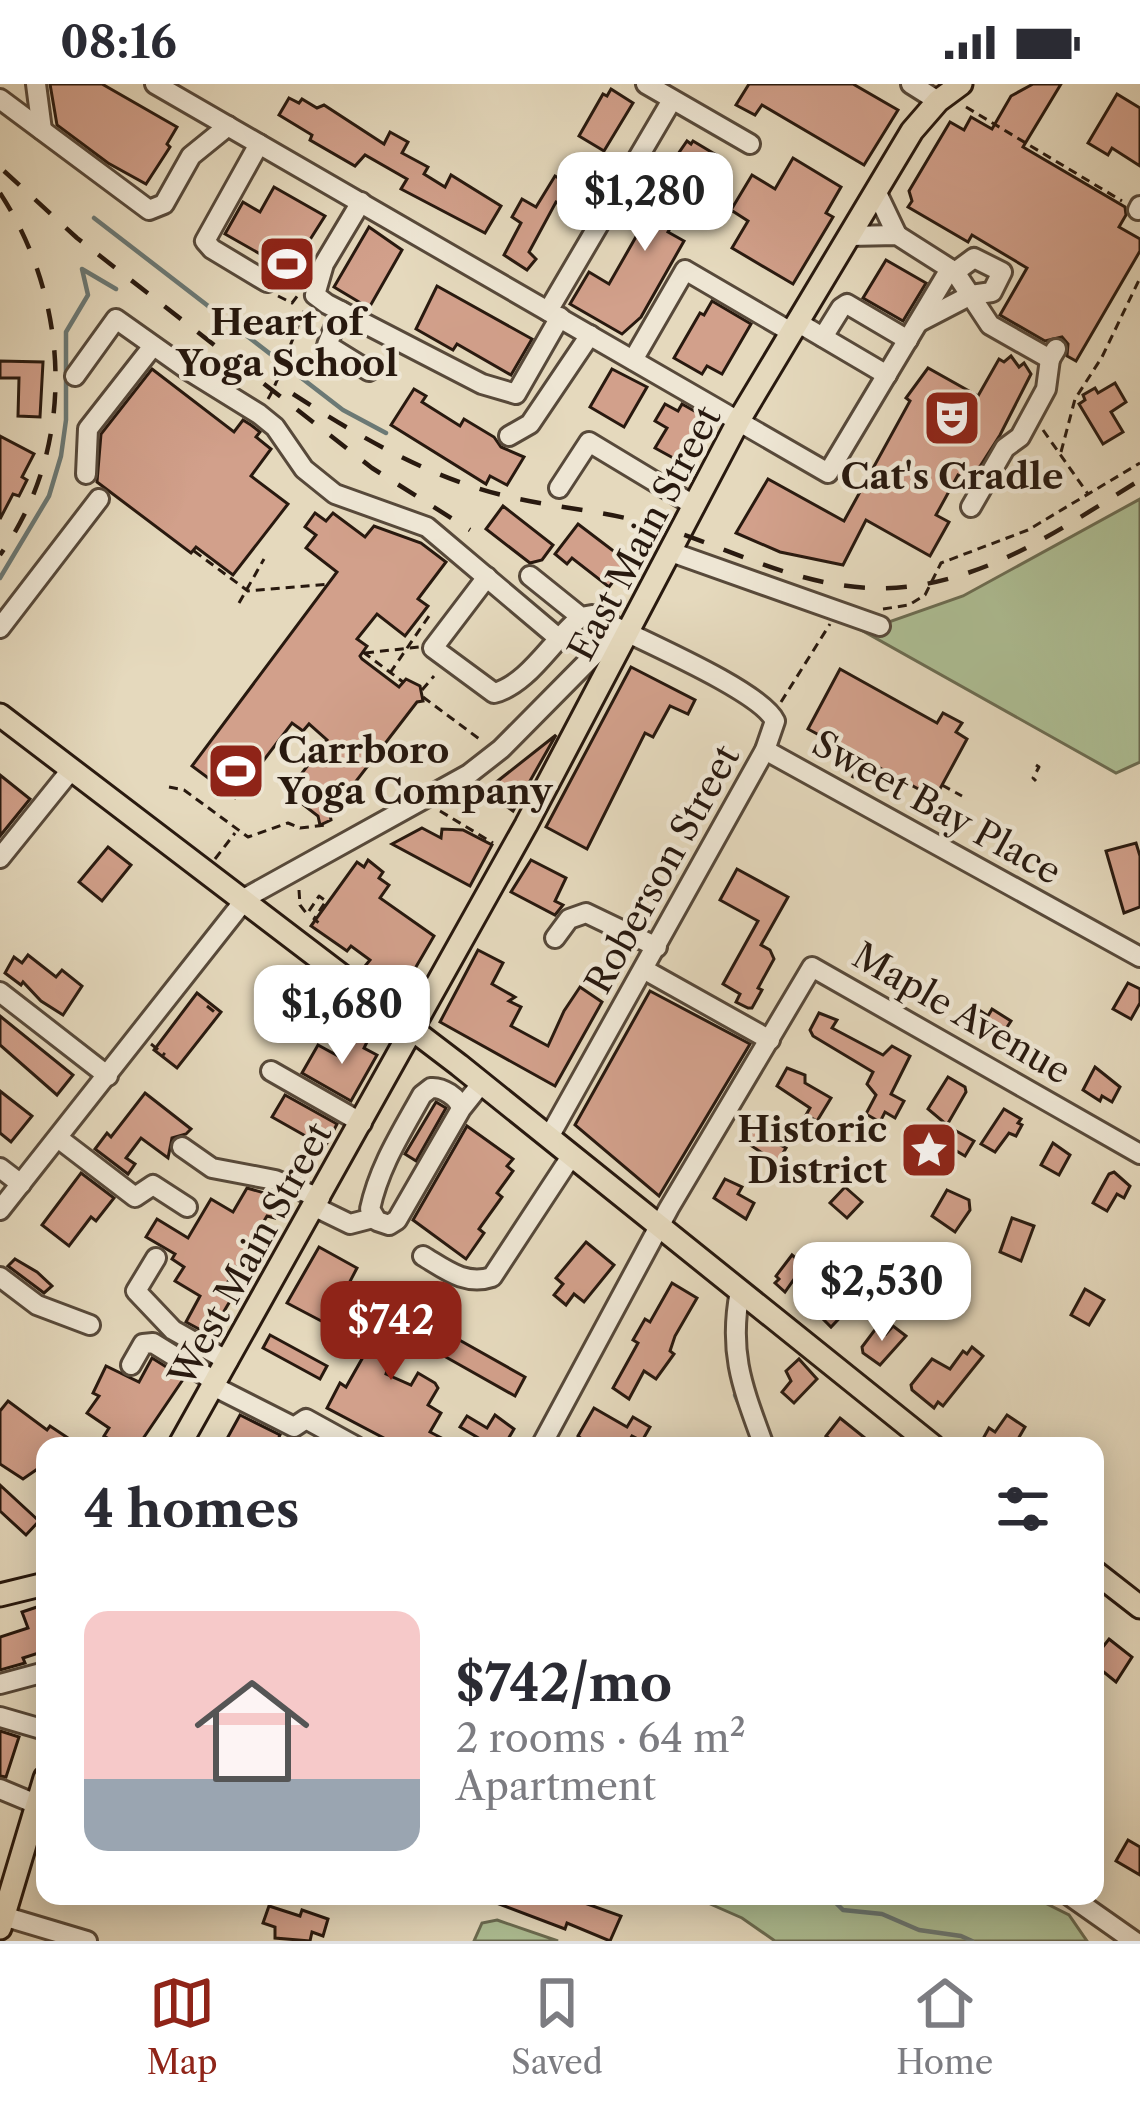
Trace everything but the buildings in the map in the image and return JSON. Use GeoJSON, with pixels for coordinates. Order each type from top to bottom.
{"type":"FeatureCollection","features":[{"type":"Feature","properties":{"kind":"main road","name":"East Main Street"},"geometry":{"type":"LineString","coordinates":[[412,1031],[535,809],[625,632],[680,556],[695,506],[794,327],[935,93],[962,95]]}},
{"type":"Feature","properties":{"kind":"main road"},"geometry":{"type":"LineString","coordinates":[[0,715],[459,1065],[922,1437]]}},
{"type":"Feature","properties":{"kind":"main road","name":"West Main Street"},"geometry":{"type":"LineString","coordinates":[[184,1437],[412,1031]]}},
{"type":"Feature","properties":{"kind":"main road"},"geometry":{"type":"LineString","coordinates":[[1104,1579],[1140,1607]]}},
{"type":"Feature","properties":{"kind":"main road"},"geometry":{"type":"LineString","coordinates":[[0,1594],[36,1586]]}},
{"type":"Feature","properties":{"kind":"main road"},"geometry":{"type":"LineString","coordinates":[[1,1920],[36,1804]]}},
{"type":"Feature","properties":{"kind":"street"},"geometry":{"type":"LineString","coordinates":[[6,84],[0,97],[149,210],[164,204],[191,156],[228,126]]}},
{"type":"Feature","properties":{"kind":"street"},"geometry":{"type":"LineString","coordinates":[[36,84],[42,130]]}},
{"type":"Feature","properties":{"kind":"street"},"geometry":{"type":"LineString","coordinates":[[155,84],[828,473],[914,331],[952,271],[974,258],[1003,272],[992,292],[971,295],[914,331]]}},
{"type":"Feature","properties":{"kind":"street"},"geometry":{"type":"LineString","coordinates":[[646,84],[750,144]]}},
{"type":"Feature","properties":{"kind":"street"},"geometry":{"type":"LineString","coordinates":[[910,84],[935,93]]}},
{"type":"Feature","properties":{"kind":"street"},"geometry":{"type":"LineString","coordinates":[[361,202],[307,294],[482,384],[516,394],[554,314],[672,100]]}},
{"type":"Feature","properties":{"kind":"street"},"geometry":{"type":"LineString","coordinates":[[259,144],[206,241],[212,250],[268,286]]}},
{"type":"Feature","properties":{"kind":"street"},"geometry":{"type":"LineString","coordinates":[[876,191],[897,236]]}},
{"type":"Feature","properties":{"kind":"street"},"geometry":{"type":"LineString","coordinates":[[849,236],[897,236],[952,271],[990,326],[1053,354],[1050,380],[1038,405],[1019,437],[1005,448],[970,507]]}},
{"type":"Feature","properties":{"kind":"street"},"geometry":{"type":"LineString","coordinates":[[633,360],[686,271],[823,337],[887,375]]}},
{"type":"Feature","properties":{"kind":"street"},"geometry":{"type":"LineString","coordinates":[[823,337],[848,304],[914,331]]}},
{"type":"Feature","properties":{"kind":"street"},"geometry":{"type":"LineString","coordinates":[[341,311],[327,345],[369,371]]}},
{"type":"Feature","properties":{"kind":"street"},"geometry":{"type":"LineString","coordinates":[[75,376],[116,319],[259,414],[304,469],[335,494],[427,527],[556,637]]}},
{"type":"Feature","properties":{"kind":"street"},"geometry":{"type":"LineString","coordinates":[[509,436],[530,424],[590,335]]}},
{"type":"Feature","properties":{"kind":"street"},"geometry":{"type":"LineString","coordinates":[[86,474],[88,429],[153,346]]}},
{"type":"Feature","properties":{"kind":"street"},"geometry":{"type":"LineString","coordinates":[[559,488],[590,442],[695,506]]}},
{"type":"Feature","properties":{"kind":"street"},"geometry":{"type":"LineString","coordinates":[[0,628],[99,499]]}},
{"type":"Feature","properties":{"kind":"street"},"geometry":{"type":"LineString","coordinates":[[680,556],[880,626]]}},
{"type":"Feature","properties":{"kind":"street"},"geometry":{"type":"LineString","coordinates":[[488,577],[433,648],[496,694],[531,668],[556,637],[581,617],[530,575]]}},
{"type":"Feature","properties":{"kind":"street","name":"Roberson Street"},"geometry":{"type":"LineString","coordinates":[[549,1137],[775,728],[770,711],[592,615],[581,617]]}},
{"type":"Feature","properties":{"kind":"street"},"geometry":{"type":"LineString","coordinates":[[0,1210],[242,902],[469,774],[501,749],[608,641],[625,632]]}},
{"type":"Feature","properties":{"kind":"street","name":"Sweet Bay Place"},"geometry":{"type":"LineString","coordinates":[[765,750],[1140,957]]}},
{"type":"Feature","properties":{"kind":"street"},"geometry":{"type":"LineString","coordinates":[[0,858],[70,770]]}},
{"type":"Feature","properties":{"kind":"street"},"geometry":{"type":"LineString","coordinates":[[556,938],[569,919],[586,913],[657,947]]}},
{"type":"Feature","properties":{"kind":"street","name":"Maple Avenue"},"geometry":{"type":"LineString","coordinates":[[770,1040],[812,967],[1140,1154]]}},
{"type":"Feature","properties":{"kind":"street"},"geometry":{"type":"LineString","coordinates":[[546,1437],[660,1224],[770,1040],[645,970]]}},
{"type":"Feature","properties":{"kind":"street"},"geometry":{"type":"LineString","coordinates":[[0,992],[108,1076]]}},
{"type":"Feature","properties":{"kind":"street"},"geometry":{"type":"LineString","coordinates":[[441,1089],[459,1065]]}},
{"type":"Feature","properties":{"kind":"street"},"geometry":{"type":"LineString","coordinates":[[271,1071],[362,1123]]}},
{"type":"Feature","properties":{"kind":"street"},"geometry":{"type":"LineString","coordinates":[[182,1147],[212,1168],[275,1180],[350,1224],[373,1218],[385,1224],[397,1220],[461,1109],[481,1084]]}},
{"type":"Feature","properties":{"kind":"street"},"geometry":{"type":"LineString","coordinates":[[373,1218],[370,1210],[385,1161],[422,1095],[430,1088],[441,1089],[461,1109]]}},
{"type":"Feature","properties":{"kind":"street"},"geometry":{"type":"LineString","coordinates":[[58,1138],[135,1197],[154,1185],[188,1207]]}},
{"type":"Feature","properties":{"kind":"street"},"geometry":{"type":"LineString","coordinates":[[423,1256],[465,1279],[492,1277],[572,1155]]}},
{"type":"Feature","properties":{"kind":"street"},"geometry":{"type":"LineString","coordinates":[[0,1168],[21,1184]]}},
{"type":"Feature","properties":{"kind":"street"},"geometry":{"type":"LineString","coordinates":[[157,1258],[136,1292],[172,1330],[228,1361]]}},
{"type":"Feature","properties":{"kind":"street"},"geometry":{"type":"LineString","coordinates":[[0,1277],[37,1306],[90,1324]]}},
{"type":"Feature","properties":{"kind":"street"},"geometry":{"type":"LineString","coordinates":[[740,1292],[733,1342],[738,1372],[761,1437]]}},
{"type":"Feature","properties":{"kind":"street"},"geometry":{"type":"LineString","coordinates":[[130,1365],[143,1344],[153,1342],[214,1384],[294,1427],[305,1419],[338,1437]]}},
{"type":"Feature","properties":{"kind":"street"},"geometry":{"type":"LineString","coordinates":[[0,1684],[36,1674]]}},
{"type":"Feature","properties":{"kind":"street"},"geometry":{"type":"LineString","coordinates":[[0,1717],[36,1727]]}},
{"type":"Feature","properties":{"kind":"street"},"geometry":{"type":"LineString","coordinates":[[0,1789],[36,1804]]}},
{"type":"Feature","properties":{"kind":"street"},"geometry":{"type":"LineString","coordinates":[[1083,1905],[1134,1941]]}},
{"type":"Feature","properties":{"kind":"street"},"geometry":{"type":"LineString","coordinates":[[1,1920],[87,1941]]}},
{"type":"Feature","properties":{"kind":"path"},"geometry":{"type":"LineString","coordinates":[[962,95],[1139,208]]}},
{"type":"Feature","properties":{"kind":"path"},"geometry":{"type":"LineString","coordinates":[[1061,452],[1075,399],[1102,358],[1140,278]]}},
{"type":"Feature","properties":{"kind":"path"},"geometry":{"type":"LineString","coordinates":[[268,286],[292,303],[307,294]]}},
{"type":"Feature","properties":{"kind":"path"},"geometry":{"type":"LineString","coordinates":[[259,414],[278,382],[279,371],[288,363],[290,346]]}},
{"type":"Feature","properties":{"kind":"path"},"geometry":{"type":"LineString","coordinates":[[1038,405],[1044,431],[1088,494]]}},
{"type":"Feature","properties":{"kind":"path"},"geometry":{"type":"LineString","coordinates":[[925,595],[941,563],[1016,536],[1140,463]]}},
{"type":"Feature","properties":{"kind":"path"},"geometry":{"type":"LineString","coordinates":[[194,551],[248,591],[329,584]]}},
{"type":"Feature","properties":{"kind":"path"},"geometry":{"type":"LineString","coordinates":[[239,603],[264,559]]}},
{"type":"Feature","properties":{"kind":"path"},"geometry":{"type":"LineString","coordinates":[[390,673],[429,616]]}},
{"type":"Feature","properties":{"kind":"path"},"geometry":{"type":"LineString","coordinates":[[419,617],[424,622]]}},
{"type":"Feature","properties":{"kind":"path"},"geometry":{"type":"LineString","coordinates":[[770,711],[787,697],[836,618]]}},
{"type":"Feature","properties":{"kind":"path"},"geometry":{"type":"LineString","coordinates":[[403,682],[364,652],[433,648]]}},
{"type":"Feature","properties":{"kind":"path"},"geometry":{"type":"LineString","coordinates":[[434,676],[423,694],[488,746]]}},
{"type":"Feature","properties":{"kind":"path"},"geometry":{"type":"LineString","coordinates":[[848,785],[863,759]]}},
{"type":"Feature","properties":{"kind":"path"},"geometry":{"type":"LineString","coordinates":[[1036,765],[1036,781]]}},
{"type":"Feature","properties":{"kind":"path"},"geometry":{"type":"LineString","coordinates":[[942,785],[962,796]]}},
{"type":"Feature","properties":{"kind":"path"},"geometry":{"type":"LineString","coordinates":[[169,787],[184,790],[248,837],[288,823],[300,828],[326,824],[330,839]]}},
{"type":"Feature","properties":{"kind":"path"},"geometry":{"type":"LineString","coordinates":[[438,810],[498,846]]}},
{"type":"Feature","properties":{"kind":"path"},"geometry":{"type":"LineString","coordinates":[[213,861],[236,832]]}},
{"type":"Feature","properties":{"kind":"path"},"geometry":{"type":"LineString","coordinates":[[298,927],[307,914],[319,896],[326,901],[316,921],[307,914],[300,905],[299,890]]}},
{"type":"Feature","properties":{"kind":"path"},"geometry":{"type":"LineString","coordinates":[[207,1006],[218,1015]]}},
{"type":"Feature","properties":{"kind":"path"},"geometry":{"type":"LineString","coordinates":[[155,1047],[165,1055]]}},
{"type":"Feature","properties":{"kind":"green space"},"geometry":{"type":"Polygon","coordinates":[[[1140,499],[1140,762],[1116,773],[863,631],[963,596],[1140,499]]]}},
{"type":"Feature","properties":{"kind":"green space"},"geometry":{"type":"Polygon","coordinates":[[[712,1905],[1049,1905],[1069,1915],[1087,1941],[775,1941],[712,1905]]]}},
{"type":"Feature","properties":{"kind":"green space"},"geometry":{"type":"Polygon","coordinates":[[[497,1920],[558,1941],[474,1941],[482,1923],[497,1920]]]}},
{"type":"Feature","properties":{"kind":"waterway"},"geometry":{"type":"LineString","coordinates":[[94,218],[343,410],[386,433]]}},
{"type":"Feature","properties":{"kind":"waterway"},"geometry":{"type":"LineString","coordinates":[[0,578],[49,496],[61,456],[66,332],[88,295],[82,269],[116,289]]}},
{"type":"Feature","properties":{"kind":"waterway"},"geometry":{"type":"LineString","coordinates":[[735,1395],[742,1411]]}},
{"type":"Feature","properties":{"kind":"waterway"},"geometry":{"type":"LineString","coordinates":[[838,1905],[972,1941]]}},
{"type":"Feature","properties":{"kind":"railway"},"geometry":{"type":"LineString","coordinates":[[4,171],[77,238],[372,468],[470,530]]}},
{"type":"Feature","properties":{"kind":"railway"},"geometry":{"type":"LineString","coordinates":[[0,193],[24,235],[41,280],[56,375],[53,422],[42,469],[25,513],[0,555]]}},
{"type":"Feature","properties":{"kind":"railway"},"geometry":{"type":"LineString","coordinates":[[293,394],[395,454],[478,488],[638,521],[785,572],[850,586],[920,585],[980,569],[1062,528],[1140,480]]}},
{"type":"Feature","properties":{"kind":"place","name":"Heart of Yoga School"},"geometry":{"type":"Point","coordinates":[287,264]}},
{"type":"Feature","properties":{"kind":"place","name":"Cat's Cradle"},"geometry":{"type":"Point","coordinates":[952,418]}},
{"type":"Feature","properties":{"kind":"place","name":"Carrboro Yoga Company"},"geometry":{"type":"Point","coordinates":[236,771]}},
{"type":"Feature","properties":{"kind":"place","name":"Historic District"},"geometry":{"type":"Point","coordinates":[929,1150]}}]}
